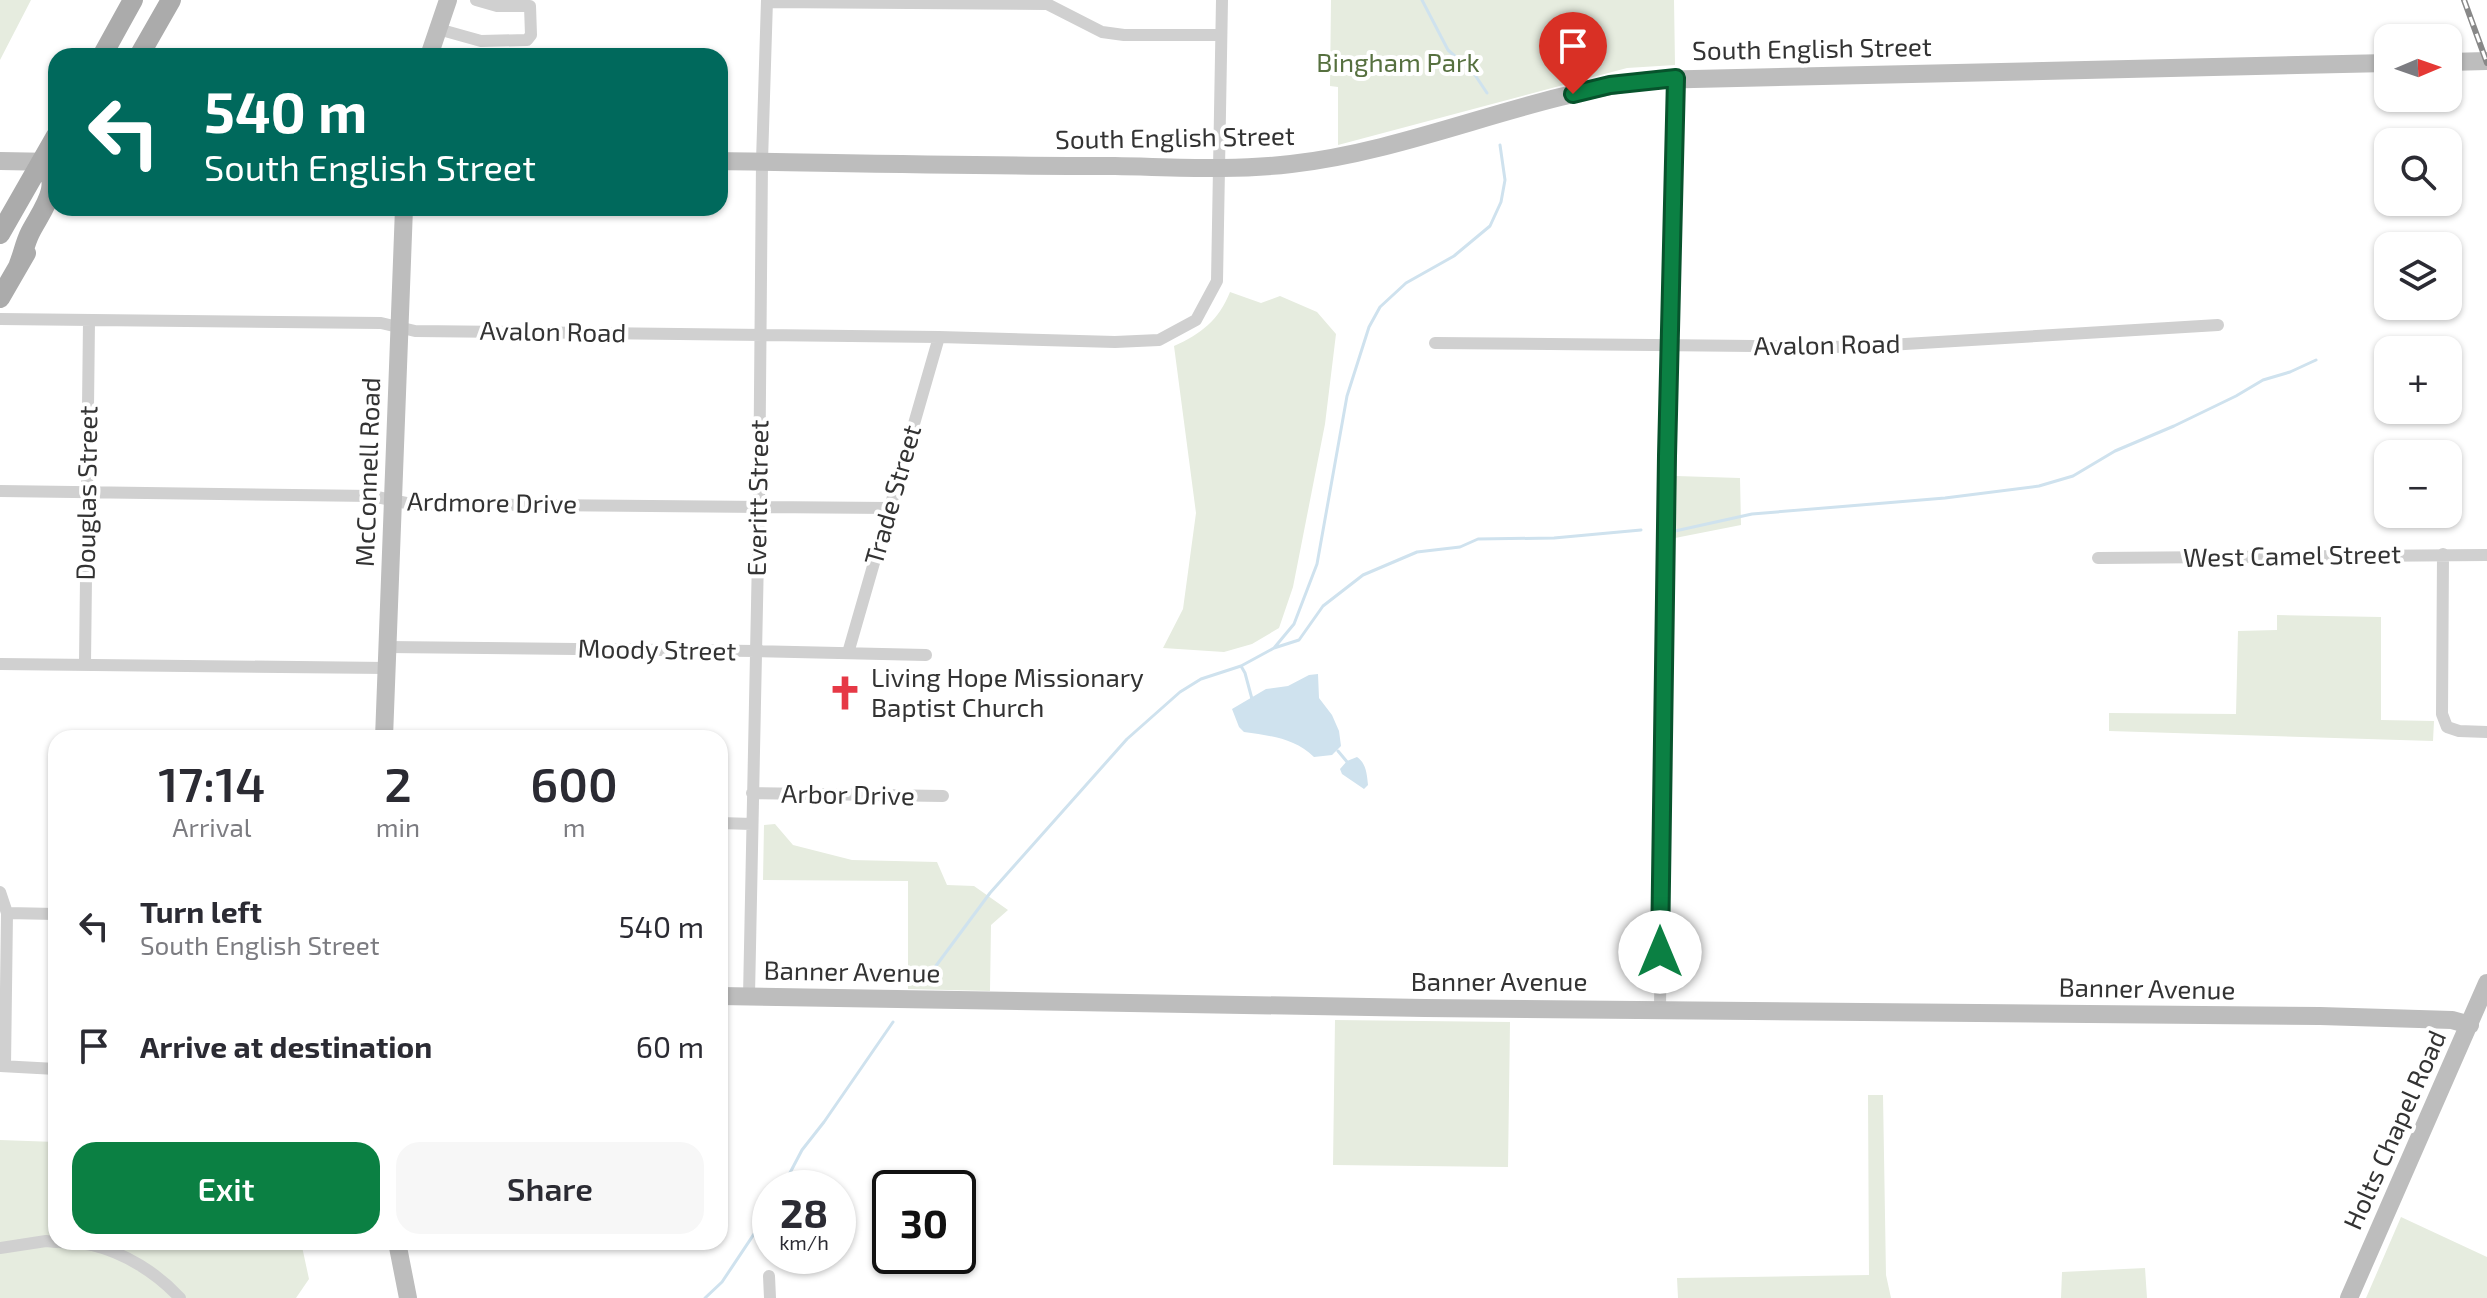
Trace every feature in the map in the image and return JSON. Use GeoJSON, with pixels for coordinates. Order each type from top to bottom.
{"type":"FeatureCollection","features":[{"type":"Feature","properties":{"kind":"main road"},"geometry":{"type":"LineString","coordinates":[[106,48],[133,0]]}},
{"type":"Feature","properties":{"kind":"main road"},"geometry":{"type":"LineString","coordinates":[[144,48],[171,0]]}},
{"type":"Feature","properties":{"kind":"main road"},"geometry":{"type":"LineString","coordinates":[[0,234],[48,163]]}},
{"type":"Feature","properties":{"kind":"main road"},"geometry":{"type":"LineString","coordinates":[[19,264],[28,237],[48,200]]}},
{"type":"Feature","properties":{"kind":"main road"},"geometry":{"type":"LineString","coordinates":[[0,298],[48,215]]}},
{"type":"Feature","properties":{"kind":"street"},"geometry":{"type":"LineString","coordinates":[[432,48],[448,0]]}},
{"type":"Feature","properties":{"kind":"street"},"geometry":{"type":"LineString","coordinates":[[438,29],[481,41],[527,40],[531,35],[530,6],[497,6],[476,0]]}},
{"type":"Feature","properties":{"kind":"street","name":"Avalon Road"},"geometry":{"type":"LineString","coordinates":[[0,319],[381,323],[415,331],[760,334],[1107,342],[1159,340],[1196,320],[1217,281],[1222,0]]}},
{"type":"Feature","properties":{"kind":"street"},"geometry":{"type":"LineString","coordinates":[[767,1],[1047,2],[1102,32],[1124,35],[1221,35]]}},
{"type":"Feature","properties":{"kind":"street","name":"Everitt Street"},"geometry":{"type":"LineString","coordinates":[[749,996],[767,1]]}},
{"type":"Feature","properties":{"kind":"street"},"geometry":{"type":"LineString","coordinates":[[2462,62],[2487,61]]}},
{"type":"Feature","properties":{"kind":"street","name":"South English Street"},"geometry":{"type":"LineString","coordinates":[[728,161],[978,166],[1289,165],[1382,147],[1589,89],[1635,81],[2374,63]]}},
{"type":"Feature","properties":{"kind":"street"},"geometry":{"type":"LineString","coordinates":[[1660,1008],[1676,78]]}},
{"type":"Feature","properties":{"kind":"street"},"geometry":{"type":"LineString","coordinates":[[0,161],[48,162]]}},
{"type":"Feature","properties":{"kind":"street","name":"McConnell Road"},"geometry":{"type":"LineString","coordinates":[[384,730],[404,216]]}},
{"type":"Feature","properties":{"kind":"street","name":"Douglas Street"},"geometry":{"type":"LineString","coordinates":[[85,664],[89,321]]}},
{"type":"Feature","properties":{"kind":"street","name":"Avalon Road"},"geometry":{"type":"LineString","coordinates":[[1435,343],[1855,347],[2218,325]]}},
{"type":"Feature","properties":{"kind":"street","name":"Trade Street"},"geometry":{"type":"LineString","coordinates":[[848,653],[939,337]]}},
{"type":"Feature","properties":{"kind":"street","name":"Ardmore Drive"},"geometry":{"type":"LineString","coordinates":[[0,491],[372,496],[411,504],[889,508]]}},
{"type":"Feature","properties":{"kind":"street"},"geometry":{"type":"LineString","coordinates":[[2443,554],[2442,714],[2447,727],[2459,731],[2487,732]]}},
{"type":"Feature","properties":{"kind":"street","name":"West Camel Street"},"geometry":{"type":"LineString","coordinates":[[2098,558],[2487,555]]}},
{"type":"Feature","properties":{"kind":"street","name":"Moody Street"},"geometry":{"type":"LineString","coordinates":[[387,647],[926,655]]}},
{"type":"Feature","properties":{"kind":"street"},"geometry":{"type":"LineString","coordinates":[[0,664],[387,668]]}},
{"type":"Feature","properties":{"kind":"street","name":"Arbor Drive"},"geometry":{"type":"LineString","coordinates":[[752,793],[943,796]]}},
{"type":"Feature","properties":{"kind":"street","name":"Arbor Drive"},"geometry":{"type":"LineString","coordinates":[[728,823],[752,824]]}},
{"type":"Feature","properties":{"kind":"street"},"geometry":{"type":"LineString","coordinates":[[0,892],[7,913],[2,1066],[48,1069]]}},
{"type":"Feature","properties":{"kind":"street"},"geometry":{"type":"LineString","coordinates":[[7,913],[48,914]]}},
{"type":"Feature","properties":{"kind":"street","name":"Holts Chapel Road"},"geometry":{"type":"LineString","coordinates":[[2349,1298],[2487,983]]}},
{"type":"Feature","properties":{"kind":"street","name":"Banner Avenue"},"geometry":{"type":"LineString","coordinates":[[728,996],[1425,1008],[2320,1016],[2452,1020],[2470,1025]]}},
{"type":"Feature","properties":{"kind":"street"},"geometry":{"type":"LineString","coordinates":[[0,1248],[48,1241]]}},
{"type":"Feature","properties":{"kind":"street"},"geometry":{"type":"LineString","coordinates":[[106,1250],[129,1258],[166,1283],[180,1298]]}},
{"type":"Feature","properties":{"kind":"street"},"geometry":{"type":"LineString","coordinates":[[399,1250],[408,1298]]}},
{"type":"Feature","properties":{"kind":"street"},"geometry":{"type":"LineString","coordinates":[[769,1276],[770,1298]]}},
{"type":"Feature","properties":{"kind":"green space"},"geometry":{"type":"Polygon","coordinates":[[[0,0],[31,0],[0,60],[0,0]]]}},
{"type":"Feature","properties":{"kind":"green space","name":"Bingham Park"},"geometry":{"type":"Polygon","coordinates":[[[1331,0],[1674,0],[1675,65],[1627,68],[1338,145],[1338,87],[1330,86],[1331,0]]]}},
{"type":"Feature","properties":{"kind":"green space"},"geometry":{"type":"Polygon","coordinates":[[[1230,292],[1261,303],[1280,296],[1317,312],[1336,334],[1325,424],[1293,587],[1279,628],[1252,644],[1224,652],[1163,648],[1183,609],[1196,513],[1174,346],[1208,325],[1230,292]]]}},
{"type":"Feature","properties":{"kind":"green space"},"geometry":{"type":"Polygon","coordinates":[[[1676,476],[1740,478],[1741,525],[1675,538],[1676,476]]]}},
{"type":"Feature","properties":{"kind":"green space"},"geometry":{"type":"Polygon","coordinates":[[[2277,615],[2381,617],[2381,720],[2434,721],[2433,741],[2109,731],[2109,713],[2236,714],[2238,631],[2277,630],[2277,615]]]}},
{"type":"Feature","properties":{"kind":"green space"},"geometry":{"type":"Polygon","coordinates":[[[775,824],[793,845],[852,860],[937,862],[947,885],[974,886],[1008,910],[991,925],[990,991],[908,989],[908,881],[763,880],[764,825],[775,824]]]}},
{"type":"Feature","properties":{"kind":"green space"},"geometry":{"type":"Polygon","coordinates":[[[1335,1020],[1510,1022],[1508,1167],[1333,1165],[1335,1020]]]}},
{"type":"Feature","properties":{"kind":"green space"},"geometry":{"type":"Polygon","coordinates":[[[1868,1095],[1883,1095],[1886,1275],[1891,1298],[1678,1298],[1677,1278],[1869,1275],[1868,1095]]]}},
{"type":"Feature","properties":{"kind":"green space"},"geometry":{"type":"Polygon","coordinates":[[[0,1140],[48,1142],[48,1250],[303,1250],[309,1279],[296,1298],[0,1298],[0,1140]]]}},
{"type":"Feature","properties":{"kind":"green space"},"geometry":{"type":"Polygon","coordinates":[[[2401,1217],[2487,1257],[2487,1298],[2366,1298],[2401,1217]]]}},
{"type":"Feature","properties":{"kind":"green space"},"geometry":{"type":"Polygon","coordinates":[[[2145,1268],[2147,1298],[2061,1298],[2062,1272],[2145,1268]]]}},
{"type":"Feature","properties":{"kind":"water"},"geometry":{"type":"Polygon","coordinates":[[[1318,674],[1319,698],[1339,731],[1341,746],[1332,755],[1314,757],[1290,742],[1244,732],[1239,727],[1232,709],[1266,689],[1288,686],[1309,675],[1318,674]]]}},
{"type":"Feature","properties":{"kind":"water"},"geometry":{"type":"Polygon","coordinates":[[[1357,757],[1366,773],[1368,785],[1364,789],[1342,774],[1340,769],[1347,761],[1357,757]]]}},
{"type":"Feature","properties":{"kind":"waterway"},"geometry":{"type":"LineString","coordinates":[[1422,0],[1448,50],[1473,72],[1487,93]]}},
{"type":"Feature","properties":{"kind":"waterway"},"geometry":{"type":"LineString","coordinates":[[1274,648],[1294,624],[1317,564],[1347,396],[1369,327],[1380,307],[1406,283],[1454,256],[1490,226],[1501,202],[1505,180],[1500,145]]}},
{"type":"Feature","properties":{"kind":"waterway"},"geometry":{"type":"LineString","coordinates":[[1675,531],[1752,514],[1945,498],[2039,486],[2073,476],[2115,451],[2174,426],[2263,380],[2316,360]]}},
{"type":"Feature","properties":{"kind":"waterway"},"geometry":{"type":"LineString","coordinates":[[924,982],[990,893],[1127,739],[1180,692],[1201,679],[1241,666],[1274,648],[1299,640],[1323,606],[1363,575],[1417,552],[1460,547],[1478,539],[1554,538],[1641,530]]}},
{"type":"Feature","properties":{"kind":"waterway"},"geometry":{"type":"LineString","coordinates":[[1241,666],[1252,699]]}},
{"type":"Feature","properties":{"kind":"waterway"},"geometry":{"type":"LineString","coordinates":[[1338,751],[1348,763]]}},
{"type":"Feature","properties":{"kind":"waterway"},"geometry":{"type":"LineString","coordinates":[[791,1170],[802,1150],[893,1022]]}},
{"type":"Feature","properties":{"kind":"waterway"},"geometry":{"type":"LineString","coordinates":[[705,1298],[722,1282],[752,1237]]}},
{"type":"Feature","properties":{"kind":"railway"},"geometry":{"type":"LineString","coordinates":[[2464,0],[2487,63]]}},
{"type":"Feature","properties":{"kind":"place","name":"Living Hope Missionary Baptist Church"},"geometry":{"type":"Point","coordinates":[845,693]}},
{"type":"Feature","properties":{"kind":"route"},"geometry":{"type":"LineString","coordinates":[[1573,94],[1635,81],[1676,78],[1660,952]]}}]}
